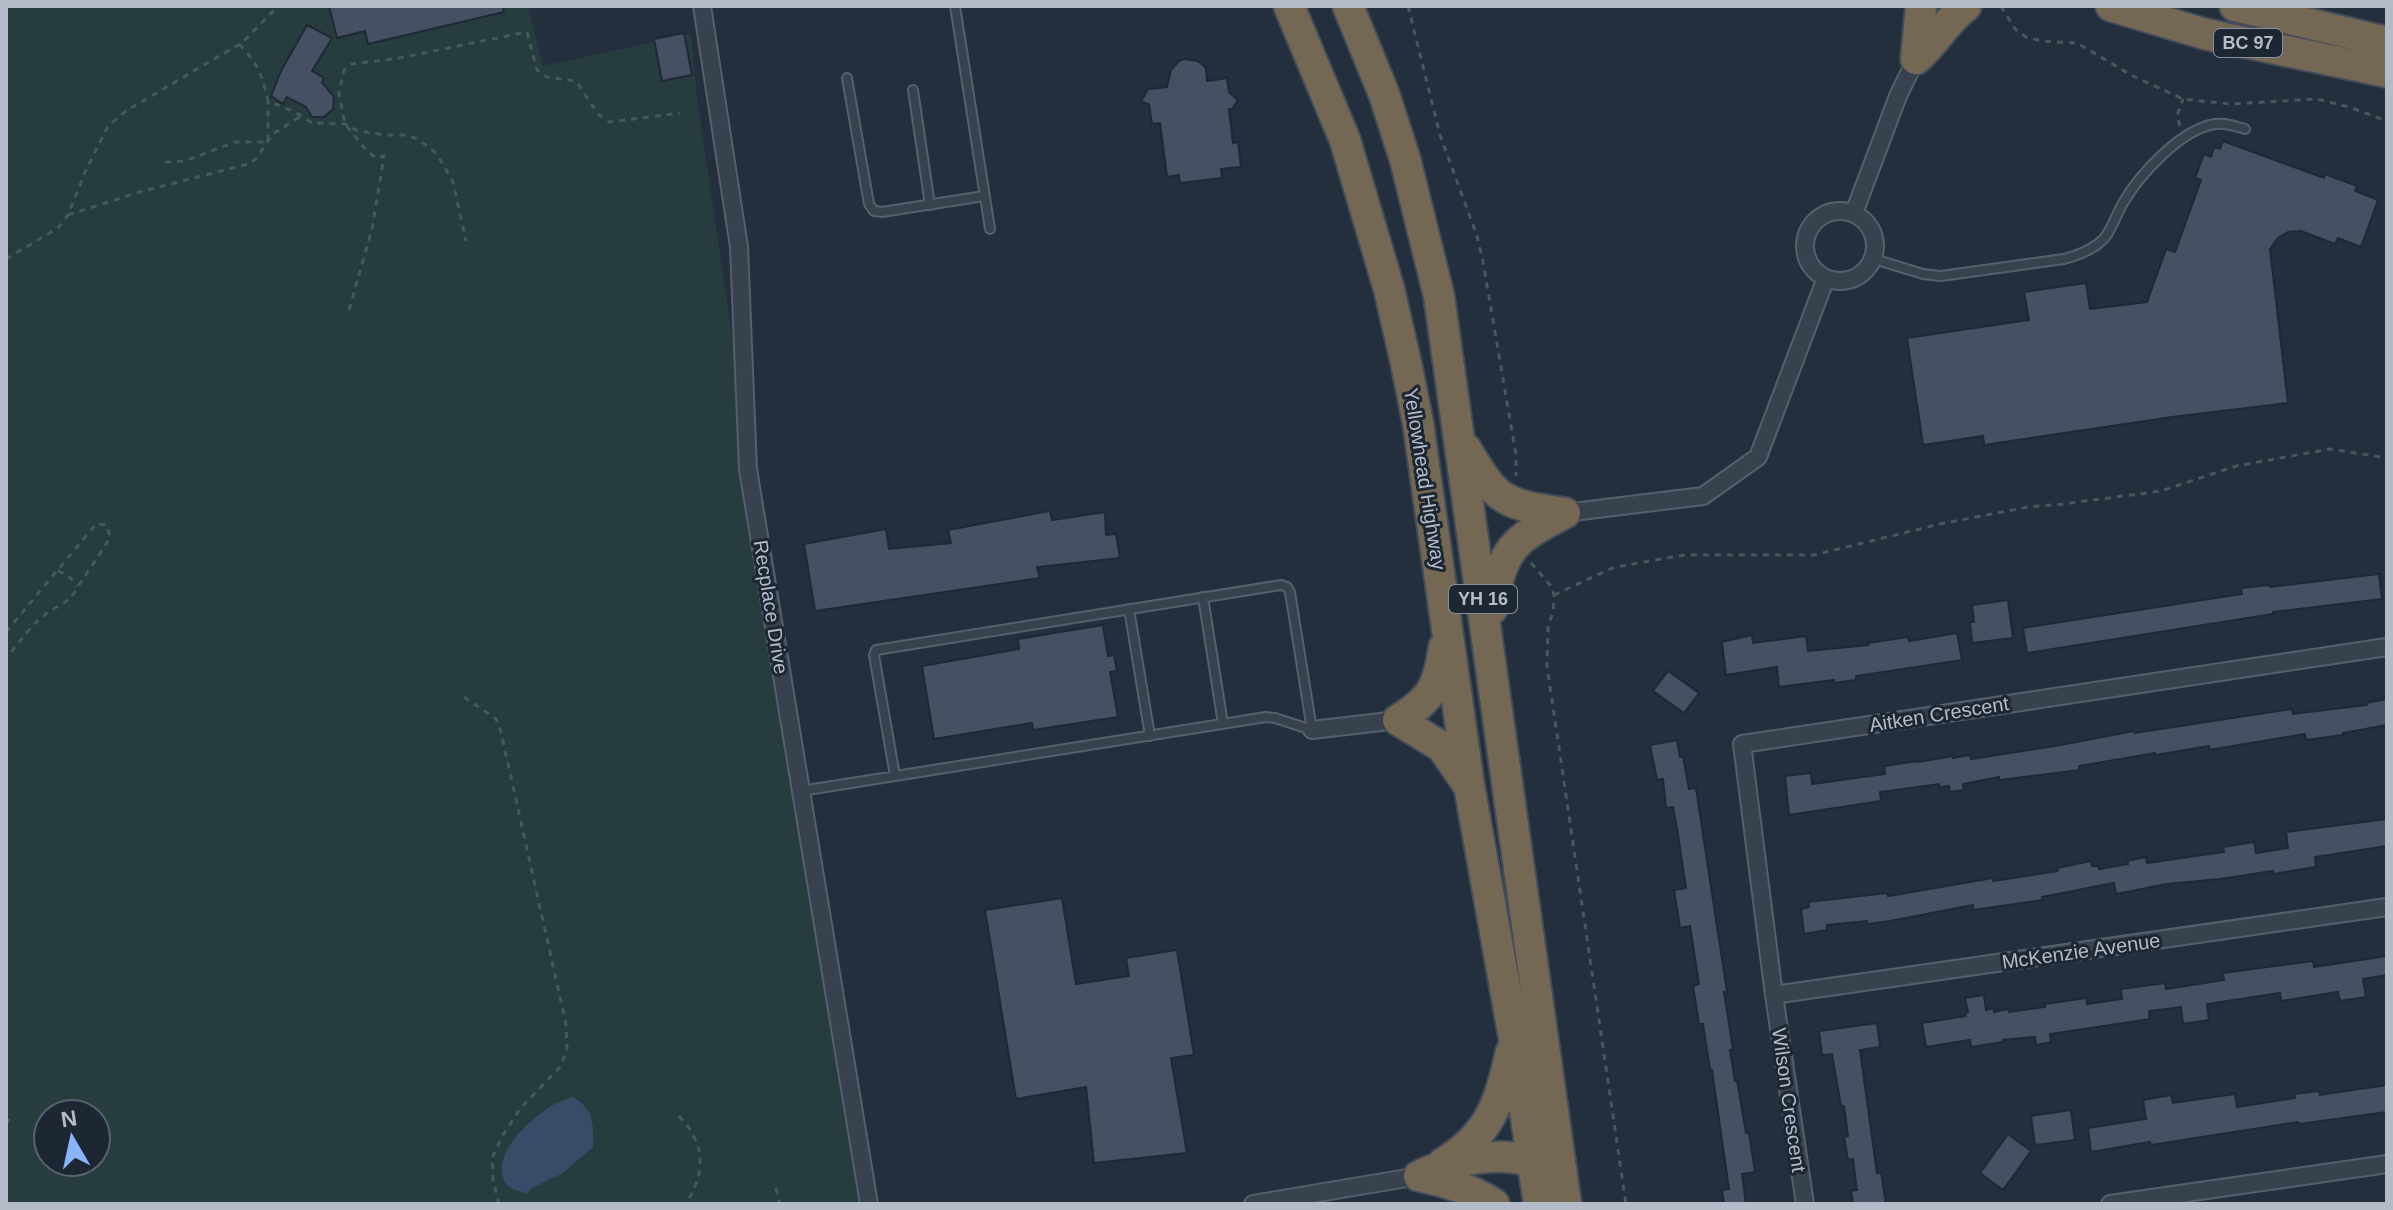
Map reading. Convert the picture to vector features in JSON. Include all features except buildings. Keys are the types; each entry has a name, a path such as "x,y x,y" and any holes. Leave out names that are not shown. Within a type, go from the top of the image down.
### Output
{"highway":[{"name":"Yellowhead Highway","path":"1289,6 1345,140 1389,289 1418,423 1469,785 1514,1038 1539,1204"},
{"name":"Yellowhead Highway","path":"1348,6 1384,94 1405,159 1439,296 1566,1204"},
{"path":"1916,59 1933,45 1943,28 1966,6"},
{"name":"BC 97","path":"2111,6 2205,34 2387,72"},
{"name":"BC 97","path":"2235,6 2387,42"},
{"path":"1916,59 1925,12"},
{"path":"1459,435 1483,477 1508,501 1565,513"},
{"path":"1487,630 1496,585 1507,553 1529,532 1565,513"},
{"path":"1447,626 1435,685 1422,705 1398,720 1442,747 1469,785"},
{"path":"1428,1171 1452,1157 1476,1136 1496,1109 1514,1038"},
{"path":"1428,1171 1495,1157 1533,1162 1548,1177 1557,1204"},
{"path":"1428,1171 1494,1204"}],"street":[{"name":"Recplace Drive","path":"702,6 739,247 748,469 869,1204"},
{"path":"1854,213 1898,96 1916,59"},
{"path":"1837,210 1854,213 1867,222 1873,232 1876,244 1874,259 1862,274 1852,279 1841,281 1826,278 1812,267 1807,257 1806,235 1811,226 1827,213 1837,210"},
{"path":"1565,513 1703,496 1758,457 1826,278"},
{"name":"Aitken Crescent","path":"1774,995 1742,744 2387,647"},
{"path":"1312,730 1398,720"},
{"name":"McKenzie Avenue","path":"1774,995 2387,907"},
{"name":"Wilson Crescent","path":"1774,995 1805,1204"},
{"path":"2110,1204 2387,1164"},
{"path":"1253,1204 1428,1171"}],"lane":[{"path":"955,6 990,229"},
{"path":"847,78 869,204 874,211 984,196"},
{"path":"913,90 930,205"},
{"path":"1874,259 1923,274 1941,276 2080,255 2106,236 2140,177 2183,139 2214,124 2245,129"},
{"path":"801,791 1223,724 1275,718 1312,730 1290,592 1281,585 876,650 874,655 895,776"},
{"path":"1203,597 1223,724"},
{"path":"1129,609 1150,736"}],"path":[{"path":"6,259 58,228 68,215 108,126 126,111 239,44 278,6"},
{"path":"1408,6 1440,135 1477,236 1483,262 1516,455 1515,483"},
{"path":"2001,6 2015,29 2026,37 2077,43 2133,76 2183,99 2231,104 2317,99 2387,121"},
{"path":"349,310 372,229 384,156 376,158 366,150 345,124 339,93 344,70 352,64 399,58 527,32 537,70 547,77 576,81 598,114 609,122 680,113"},
{"path":"239,44 262,73 268,101 268,142"},
{"path":"2181,129 2177,116 2183,99"},
{"path":"268,101 312,123 345,124 358,131 415,138 437,154 453,182 466,241"},
{"path":"68,215 143,191 248,164 256,159 273,134 301,116"},
{"path":"165,162 185,161 235,142 268,142"},
{"path":"1554,595 1615,567 1685,555 1814,555 1940,524 2028,507 2161,491 2236,466 2330,449 2387,458"},
{"path":"6,632 88,531 96,524 107,525 110,538 70,599 33,625 6,658"},
{"path":"1528,559 1544,576 1554,595 1548,626 1547,666 1626,1204"},
{"path":"58,571 68,575 77,586"},
{"path":"464,697 496,719 500,728 566,1024 567,1048 561,1066 520,1109 492,1158 493,1181 499,1204"},
{"path":"679,1116 692,1131 701,1153 697,1179 686,1204"},
{"path":"6,1124 10,1118"},
{"path":"776,1188 780,1204"}],"green space":[{"path":"6,6 528,6 543,66 691,34 697,98 860,1204 6,1204"}],"water":[{"path":"573,1097 589,1112 593,1147 563,1173 530,1189 528,1194 511,1188 502,1171 511,1144 548,1108"}]}
